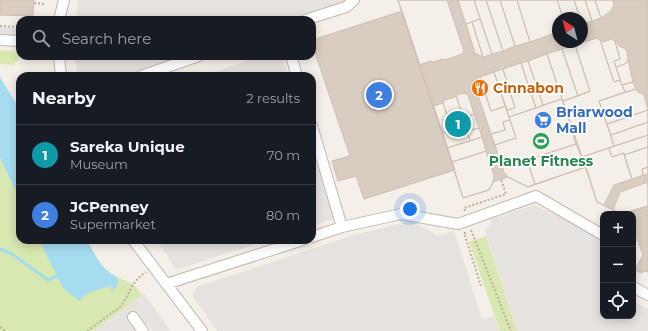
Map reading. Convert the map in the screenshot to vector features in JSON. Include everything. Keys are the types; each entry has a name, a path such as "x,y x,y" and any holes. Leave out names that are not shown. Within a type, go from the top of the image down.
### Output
{"street":[{"path":"60,16 64,0"},
{"path":"316,17 346,7 354,0"},
{"path":"0,40 16,41"},
{"path":"59,60 61,72"},
{"path":"153,72 187,60"},
{"path":"292,60 296,72"},
{"path":"316,139 342,227"},
{"path":"316,236 342,227 401,214 458,224 536,196 600,233"},
{"path":"136,244 202,331"},
{"path":"166,284 291,244"},
{"path":"636,289 648,295"},
{"path":"133,317 143,331"}],"path":[{"path":"34,3 45,4"},
{"path":"0,26 16,26"},
{"path":"465,211 464,208 506,194 501,179"},
{"path":"469,226 512,331"},
{"path":"472,231 464,233 481,286"},
{"path":"87,331 120,307 135,281 153,266"},
{"path":"0,327 6,331"}],"green space":[{"path":"0,50 13,51 16,54 16,60 18,60 13,65 0,64"},
{"path":"0,158 16,192 16,244 42,244 82,297 92,291 111,286 111,290 118,279 117,277 133,284 142,295 93,331 0,331"},
{"path":"486,236 517,331 500,331 469,242"}],"shaded area":[{"path":"79,0 345,0 342,3 303,16 76,16"},
{"path":"0,27 16,28 16,42 0,41"},
{"path":"75,60 173,60 137,72 77,72"},
{"path":"250,60 282,60 287,72 213,72"},
{"path":"316,163 334,219 316,225"},
{"path":"534,205 600,237 600,319 636,319 636,303 648,308 648,331 517,331 485,231 491,224 490,219"},
{"path":"411,221 438,236 454,231 482,319 494,316 500,331 217,331 193,297 195,290 199,286 354,235"},
{"path":"160,244 256,244 176,270"},
{"path":"144,294 171,331 152,331 147,324 136,331 93,331"}],"water":[{"path":"0,77 16,103 16,192 0,158"},
{"path":"41,244 89,244 103,266 111,274 117,277 118,282 115,288 111,290 111,286 90,292 80,301 66,291"}],"building":[{"path":"0,0 34,0 33,16 0,15"},
{"name":"Briarwood Mall","path":"398,0 648,0 648,206 631,211 615,211 597,202 586,167 528,187 508,177 493,182 489,190 463,198"},
{"path":"398,0 447,0 464,51 462,54 445,60 442,59 434,62 431,61 419,65"},
{"path":"458,0 474,0 480,19 466,24"},
{"path":"474,0 486,0 503,51 492,54"},
{"path":"486,0 500,0 515,46 503,51"},
{"path":"500,0 517,0 530,42 515,46"},
{"path":"517,0 557,0 561,12 552,12 552,34 530,42"},
{"path":"557,0 574,0 578,12 561,12"},
{"path":"574,0 585,0 592,21 588,22 588,12 578,12"},
{"path":"585,0 595,0 601,18 592,21"},
{"path":"595,0 613,0 614,4 611,11 601,18"},
{"path":"402,11 455,170 364,199 356,176 338,181 332,161 350,156 316,56 316,39"},
{"path":"480,19 492,54 483,57 472,22"},
{"path":"472,22 483,57 475,53 466,24"},
{"path":"597,38 600,40 614,82 620,80 625,92 599,101 614,146 582,157 563,101 590,91 576,48 588,48 588,41"},
{"path":"611,39 615,41 620,59 614,61 620,80 614,82 600,40 604,42"},
{"path":"615,41 619,46 626,49 628,57 625,64 616,67 614,61 620,59"},
{"path":"576,48 590,91 578,96 562,49"},
{"path":"562,49 578,96 563,101 547,54"},
{"path":"547,54 562,99 543,105 528,61"},
{"path":"628,60 633,82 622,85 616,67 625,64"},
{"path":"528,61 543,105 536,108 521,63"},
{"path":"521,63 536,108 509,117 507,110 515,108 503,69"},
{"path":"503,69 515,108 507,110 494,72"},
{"path":"494,72 505,106 491,111 480,77"},
{"name":"Cinnabon","path":"480,77 485,93 478,95 474,83 477,78"},
{"path":"633,82 636,89 625,92 622,85"},
{"path":"636,89 644,95 648,110 607,124 599,101"},
{"path":"464,93 468,95 474,114 463,118 456,95"},
{"path":"485,93 491,111 505,106 510,120 503,122 505,130 491,134 478,95"},
{"path":"456,95 470,141 447,148 442,133 452,130 443,103 445,100 455,97"},
{"name":"Planet Fitness","path":"562,99 576,144 527,160 535,184 528,187 508,177 504,172 495,145 516,138 509,117"},
{"path":"443,103 452,130 442,133 433,106"},
{"path":"648,110 648,122 611,135 607,124"},
{"path":"474,114 479,128 467,131 463,118"},
{"path":"510,120 516,138 495,145 491,134 505,130 503,122"},
{"path":"648,122 648,135 614,146 611,135"},
{"path":"479,128 482,137 470,141 467,131"},
{"path":"648,135 648,147 624,155 624,153 612,157 609,148"},
{"path":"482,137 486,151 452,162 447,148"},
{"path":"576,144 586,167 535,184 527,160"},
{"path":"648,147 648,167 642,169 643,175 632,179 624,155"},
{"path":"609,148 612,157 624,153 632,179 614,185 604,205 597,202 582,157"},
{"path":"486,151 494,175 493,182 489,190 463,198 452,162"},
{"path":"648,167 648,174 643,175 642,169"},
{"path":"648,182 648,206 632,211 613,210 620,192"},
{"path":"648,206 648,272 645,271 641,273 636,270 643,255 636,235 636,211 631,211"}],"waterway":[{"path":"0,249 12,254 48,280 60,275"}],"place":[{"name":"Cinnabon","path":"480,88"},
{"name":"JCPenney","path":"379,95"},
{"name":"Briarwood Mall","path":"543,120"},
{"name":"Sareka Unique","path":"458,124"},
{"name":"Planet Fitness","path":"541,141"}]}
